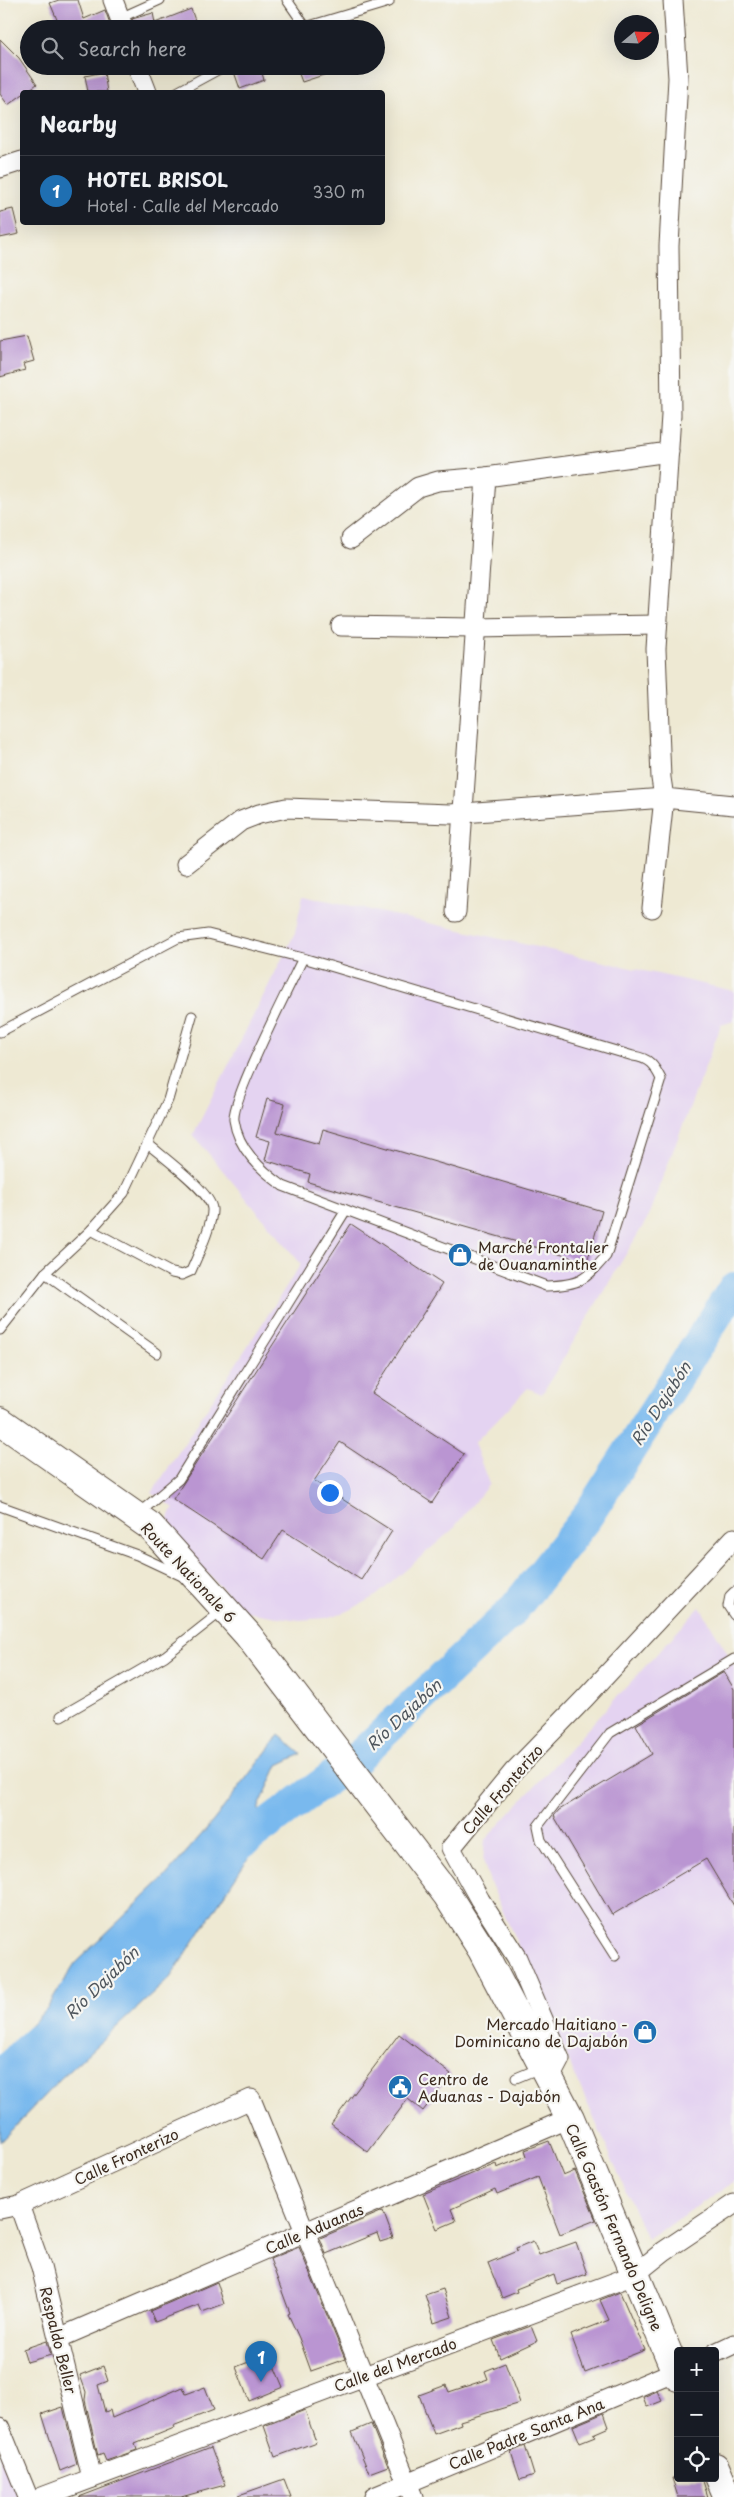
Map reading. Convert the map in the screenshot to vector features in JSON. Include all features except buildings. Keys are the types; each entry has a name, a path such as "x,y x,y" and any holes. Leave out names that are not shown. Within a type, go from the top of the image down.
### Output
{"main road":[{"name":"Route Nationale 6","path":"0,1421 150,1526 271,1664 447,1895"},
{"name":"Calle Gastón Fernando Deligne","path":"447,1895 482,1950 570,2118 634,2275 674,2366"},
{"path":"719,2476 728,2497"}],"street":[{"path":"113,0 121,20"},
{"path":"652,908 664,798 656,649 671,415 669,246 678,78 674,0"},
{"path":"140,75 146,90"},
{"path":"0,168 20,161"},
{"path":"350,539 418,487 438,481 486,477 669,452"},
{"path":"456,912 486,477"},
{"path":"341,626 476,628 657,625"},
{"path":"186,864 241,822 259,814 286,808 464,813 664,798 734,805"},
{"name":"Calle Fronterizo","path":"546,2074 560,2059 517,1958 450,1848 514,1771 585,1698 734,1538"},
{"name":"Calle Fronterizo","path":"0,2209 19,2205 252,2099 306,2231"},
{"name":"Calle Aduanas","path":"59,2338 570,2118"},
{"name":"Calle del Mercado","path":"42,2497 634,2275 664,2251 734,2204"},
{"name":"Respaldo Beller","path":"19,2205 41,2267 92,2478"},
{"path":"306,2231 410,2490"},
{"path":"719,2351 734,2344"},
{"name":"Calle Padre Santa Ana","path":"374,2497 410,2490 674,2374"},
{"path":"0,2428 28,2497"}],"lane":[{"path":"127,20 160,0"},
{"path":"287,0 298,20"},
{"path":"326,20 389,2 389,0"},
{"path":"181,90 208,75"},
{"path":"0,1032 178,938 208,934 303,958 644,1057 653,1064 661,1079 606,1256 594,1270 573,1285 546,1286 283,1186 260,1170 242,1143 233,1118 245,1080 303,958"},
{"path":"0,1330 45,1272 91,1230 124,1194 168,1100 192,1016"},
{"path":"91,1230 172,1273 182,1275 191,1271 206,1235 212,1210 207,1196 148,1144"},
{"path":"136,1516 179,1479 346,1210"},
{"path":"45,1272 157,1353"},
{"path":"0,1506 137,1556 202,1586"},
{"path":"734,1592 730,1596 728,1606 734,1616"},
{"path":"61,1716 165,1656 224,1609"},
{"path":"615,1956 541,1840 538,1826 610,1733 734,1658"},
{"path":"516,2078 546,2074"}],"shaded area":[{"name":"Marché Frontalier de Ouanaminthe","path":"303,895 734,991 734,1021 721,1025 647,1219 542,1394 528,1388 474,1443 489,1484 452,1530 377,1595 350,1610 327,1618 299,1620 245,1612 163,1528 174,1508 152,1493 301,1264 193,1135 295,933"},
{"name":"Mercado Haitiano - Dominicano de Dajabón","path":"700,1607 734,1664 734,2182 647,2239 490,1882 483,1861 485,1840"},
{"path":"0,2449 19,2497 0,2497"}],"water":[{"path":"279,1735 301,1754 278,1765 259,1807 256,1846 170,1978 60,2079 0,2142 0,2079 3,2075 7,2051 48,2007 75,1963 164,1878 214,1820"}],"waterway":[{"name":"Río Dajabón","path":"222,1858 356,1759 513,1610 586,1518 734,1288"},
{"name":"Río Dajabón","path":"0,2074 38,2040"}],"place":[{"name":"Marché Frontalier de Ouanaminthe","path":"460,1255"},
{"name":"Mercado Haitiano - Dominicano de Dajabón","path":"645,2032"},
{"name":"Centro de Aduanas - Dajabón","path":"400,2087"},
{"name":"HOTEL BRISOL","path":"261,2382"}]}
